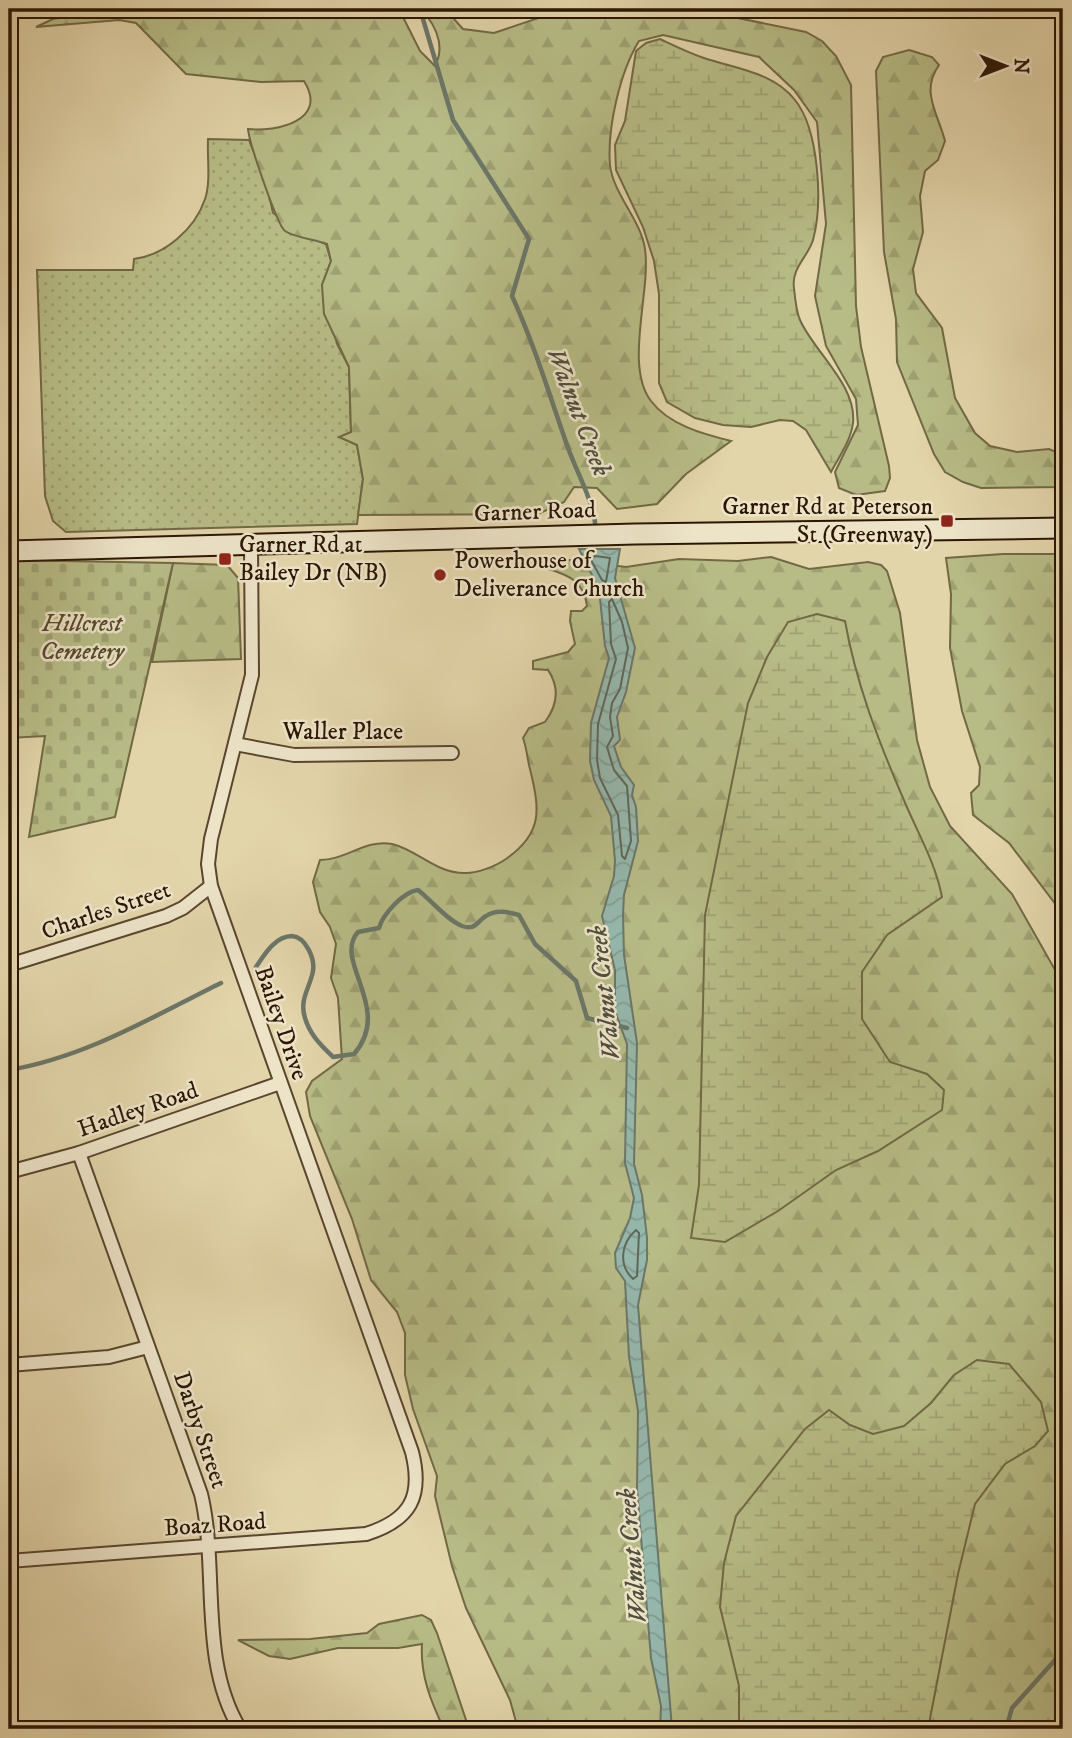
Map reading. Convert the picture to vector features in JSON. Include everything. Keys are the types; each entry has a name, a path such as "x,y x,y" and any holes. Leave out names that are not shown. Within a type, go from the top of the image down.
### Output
{"main road":[{"name":"Garner Road","path":"9,551 566,535 1063,528"}],"street":[{"name":"Bailey Drive","path":"251,546 254,653 252,675 211,839 208,864 211,886 412,1452 417,1487 412,1501"},
{"name":"Waller Place","path":"235,744 295,755 452,753"},
{"name":"Charles Street","path":"9,965 166,916 183,908 211,886"},
{"name":"Hadley Road","path":"9,1172 79,1153 280,1083"},
{"name":"Darby Street","path":"79,1153 201,1493 209,1546 216,1653 225,1692 240,1729"},
{"path":"9,1365 109,1357 148,1347"},
{"name":"Boaz Road","path":"9,1561 366,1534 391,1524 404,1514 412,1501"}],"green space":[{"path":"106,9 399,9 420,51 435,66 439,47 437,34 427,16 431,9 445,9 463,29 494,33 565,9 694,9 806,32 822,41 836,56 851,85 856,306 861,347 889,466 890,478 885,491 856,495 839,488 835,472 858,425 856,399 826,346 815,296 826,224 817,122 794,90 759,57 663,35 639,41 621,84 611,134 612,176 638,228 645,249 645,286 639,349 643,386 651,401 667,416 698,432 731,441 686,474 657,504 617,509 597,488 574,487 564,502 538,514 358,515 363,479 357,445 339,437 351,432 349,367 324,314 322,285 331,261 327,244 285,231 264,183 248,129 285,126 305,115 310,106 310,95 304,81 261,82 186,74 136,23 119,20 36,27 53,19"},
{"path":"660,39 698,56 765,77 786,91 803,113 814,148 818,207 811,246 795,274 796,304 806,332 842,382 852,409 850,436 831,472 806,430 793,421 780,420 751,427 723,425 695,418 667,402 659,383 659,294 654,261 643,227 616,170 615,145 625,121 636,51 646,43"},
{"path":"909,50 932,57 939,65 931,84 931,94 945,141 938,160 925,171 920,196 923,232 913,269 916,293 942,328 955,398 975,433 990,446 1017,452 1049,449 1063,455 1063,487 981,488 945,472 934,454 897,362 896,319 884,252 876,71 883,57"},
{"path":"208,139 249,140 266,182 273,213 308,237 326,244 331,261 322,285 337,344 349,367 351,432 340,437 357,445 363,479 357,524 66,532 53,521 45,496 37,270 133,270 134,259 157,252 177,239 194,220 205,199"},
{"path":"1063,554 1063,914 1009,843 973,815 971,793 979,785 980,767 962,711 950,648 951,594 946,558"},
{"path":"771,557 809,569 868,562 881,565 887,571 900,613 917,740 930,787 950,826 1012,894 1063,984 1063,1729 518,1729 510,1700 466,1608 452,1566 435,1496 437,1476 413,1409 405,1375 405,1333 397,1312 371,1280 352,1219 310,1116 306,1092 312,1081 342,1059 338,998 331,978 336,944 330,927 320,912 313,882 320,860 382,843 401,847 445,870 471,873 487,869 506,859 527,840 536,820 536,797 523,738 529,728 545,722 556,697 548,670 533,669 533,661 568,652 575,644 570,621 571,611 582,611 587,606 580,586 573,580 529,561 572,560 626,567 679,559 738,561"},
{"name":"Hillcrest Cemetery","path":"9,560 173,563 115,817 29,837 45,736 9,738"},
{"path":"173,563 227,565 238,578 241,659 152,662"},
{"path":"817,614 845,621 855,667 869,711 930,859 942,897 887,935 862,972 862,1019 890,1062 927,1074 944,1090 942,1110 878,1151 836,1170 778,1211 725,1242 691,1238 699,1185 705,915 748,703 767,657 788,622"},
{"path":"977,1360 1009,1364 1041,1402 1048,1431 1035,1446 1005,1464 975,1504 958,1574 928,1729 739,1729 739,1686 720,1607 724,1563 736,1516 805,1429 829,1410 850,1425 873,1434 904,1426 931,1403 954,1375"},
{"path":"422,1615 431,1620 437,1633 469,1729 444,1729 427,1688 422,1644 398,1648 338,1648 290,1659 269,1656 238,1640 310,1639 367,1633 379,1624"}],"water":[{"path":"579,549 620,549 615,578 635,648 626,692 617,717 620,740 614,746 621,767 634,785 632,795 636,807 638,841 624,895 624,955 637,1043 634,1164 642,1195 647,1238 647,1260 638,1305 672,1729 660,1729 661,1706 651,1658 637,1489 638,1411 629,1357 625,1281 616,1268 615,1253 630,1218 634,1198 625,1163 627,1044 615,1011 615,970 602,916 614,876 611,816 594,780 590,761 591,723 609,658 605,646 599,589"}],"waterway":[{"name":"Walnut Creek","path":"420,9 453,120 529,239 512,296 588,498 596,529"},
{"path":"256,967 280,939 292,936 301,940 309,949 313,966 303,1005 307,1024 316,1039 333,1057 354,1054 365,1037 368,1020 366,1003 352,957 352,944 358,932 379,928 394,904 418,890 462,926 473,926 494,912 519,915 535,944 576,981 587,1018 627,1028"},
{"path":"9,1070 65,1056 92,1046 221,983"},
{"path":"1006,1729 1012,1708 1063,1651"}],"place":[{"name":"Garner Rd at Peterson St (Greenway)","path":"947,521"},
{"name":"Garner Rd at Bailey Dr (NB)","path":"225,559"},
{"name":"Powerhouse of Deliverance Church","path":"440,575"}]}
